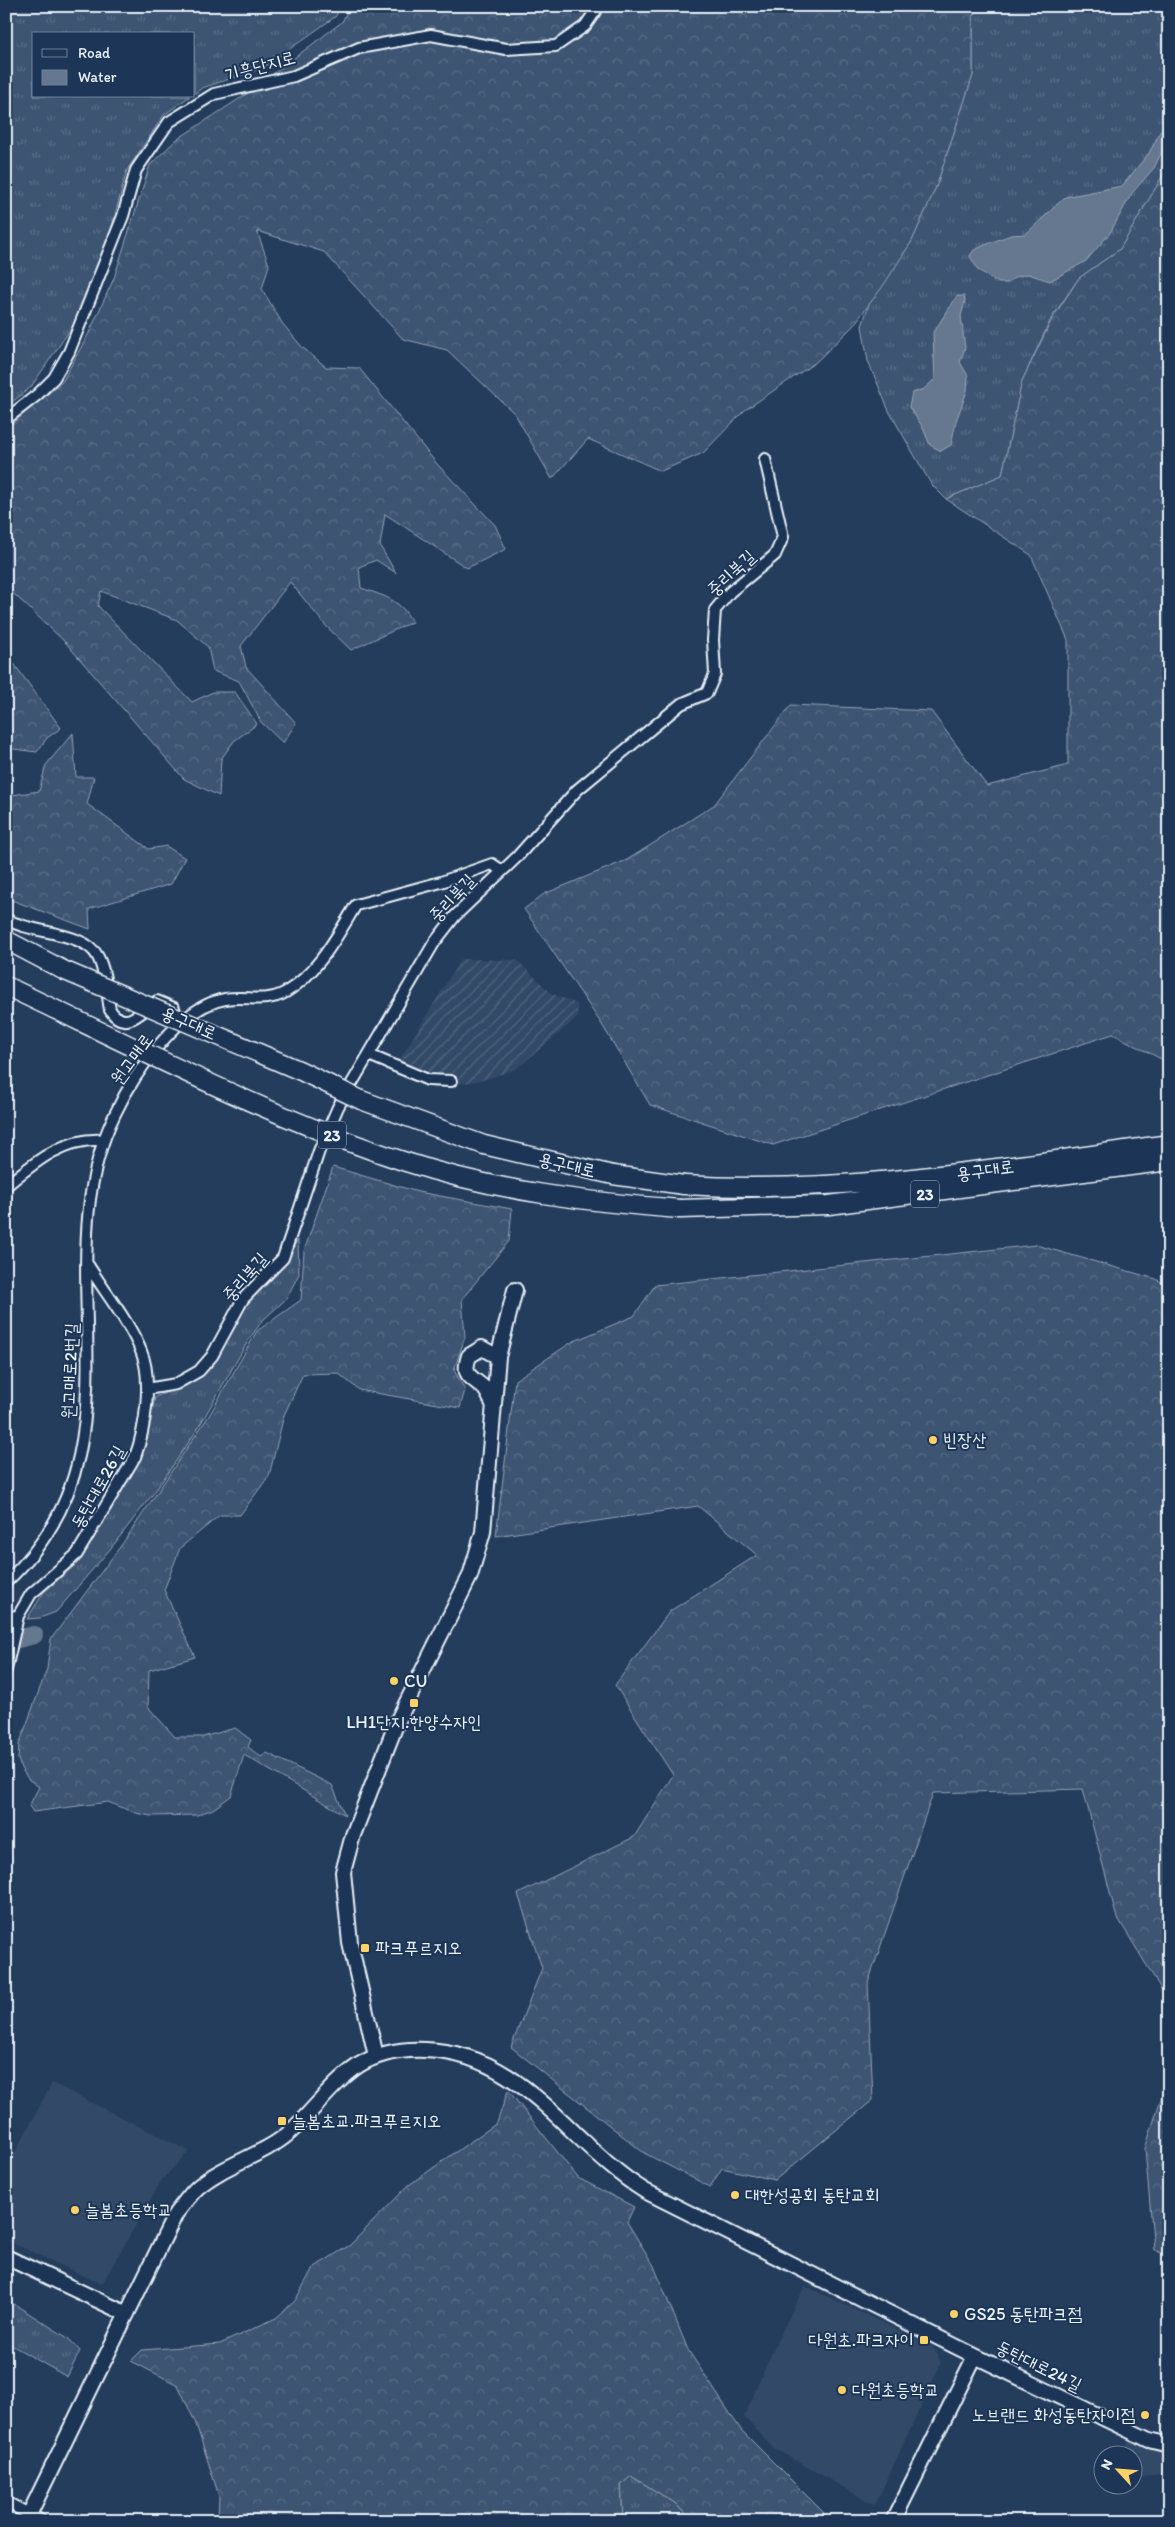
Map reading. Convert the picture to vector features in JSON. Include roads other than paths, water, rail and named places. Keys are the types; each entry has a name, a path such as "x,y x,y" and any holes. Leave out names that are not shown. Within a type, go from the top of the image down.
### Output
{"highway":[{"name":"용구대로","path":"6,940 63,970 300,1071 361,1100 476,1142 613,1175 684,1185 731,1188 789,1188 892,1181 1169,1144"},
{"name":"용구대로","path":"6,986 309,1126 408,1162 478,1181 598,1203 680,1209 829,1205 1169,1161"}],"street":[{"name":"기흥단지로","path":"6,419 37,395 54,378 69,352 124,216 136,170 169,122 214,94 294,76 358,48 431,35 506,50 556,46 585,26 599,6"},
{"name":"중리북길","path":"147,1389 176,1384 199,1371 212,1356 243,1299 283,1258 319,1150 338,1107 434,943 478,892 502,871 577,790 681,704 708,693 715,674 712,640 715,610 730,592 775,555 783,537 765,459"},
{"name":"원고매로","path":"104,1140 128,1090 143,1067 179,1024 206,1005 225,999 268,1000 288,990 320,962 356,905 442,882 492,864 502,871"},
{"path":"6,919 33,930 72,938 91,948 100,963 113,1016 120,1019 137,1017 157,1001 174,1008 179,1024"},
{"path":"369,1055 428,1080 451,1081"},
{"path":"6,1186 51,1151 81,1140 104,1140"},
{"name":"원고매로2번길","path":"6,1582 38,1546 54,1520 69,1492 81,1449 89,1390 89,1204 95,1168 104,1140"},
{"name":"동탄대로26길","path":"7,1666 16,1621 31,1594 77,1554 135,1457 140,1443 147,1389 142,1351 88,1265"},
{"path":"28,2518 176,2213 197,2188 219,2172 278,2142 338,2082 376,2056 350,1943 342,1872 353,1835 397,1722 470,1576 483,1532 498,1357 515,1290"},
{"path":"494,1406 484,1389 470,1380 466,1367 469,1356 482,1348 498,1357"},
{"path":"6,1614 16,1621"},
{"name":"동탄대로24길","path":"376,2056 416,2050 439,2050 464,2055 494,2067 519,2082 605,2163 645,2191 975,2356 1149,2440 1169,2445"},
{"path":"6,2257 127,2314"},
{"path":"893,2521 975,2356"},
{"path":"6,2502 28,2518 42,2521"}],"water":[{"path":"1169,115 1169,137 1154,168 1132,193 1110,233 1086,261 1050,281 1028,274 1015,277 1008,283 999,283 978,270 970,256 974,250 1011,235 1026,234 1065,197 1122,186 1149,153"},
{"path":"957,296 964,296 965,301 961,316 965,348 960,362 968,376 967,391 956,421 951,445 941,451 930,445 922,426 909,407 912,393 924,389 935,379 933,333"}],"waterway":[{"path":"6,1642 34,1635"}],"place":[{"name":"빈장산","path":"933,1440"},
{"name":"CU","path":"394,1681"},
{"name":"LH1단지.한양수자인","path":"414,1703"},
{"name":"파크푸르지오","path":"365,1948"},
{"name":"늘봄초교.파크푸르지오","path":"282,2121"},
{"name":"대한성공회 동탄교회","path":"735,2195"},
{"name":"늘봄초등학교","path":"75,2210"},
{"name":"GS25 동탄파크점","path":"954,2314"},
{"name":"다원초.파크자이","path":"924,2340"},
{"name":"다원초등학교","path":"842,2390"},
{"name":"노브랜드 화성동탄자이점","path":"1145,2415"}]}
